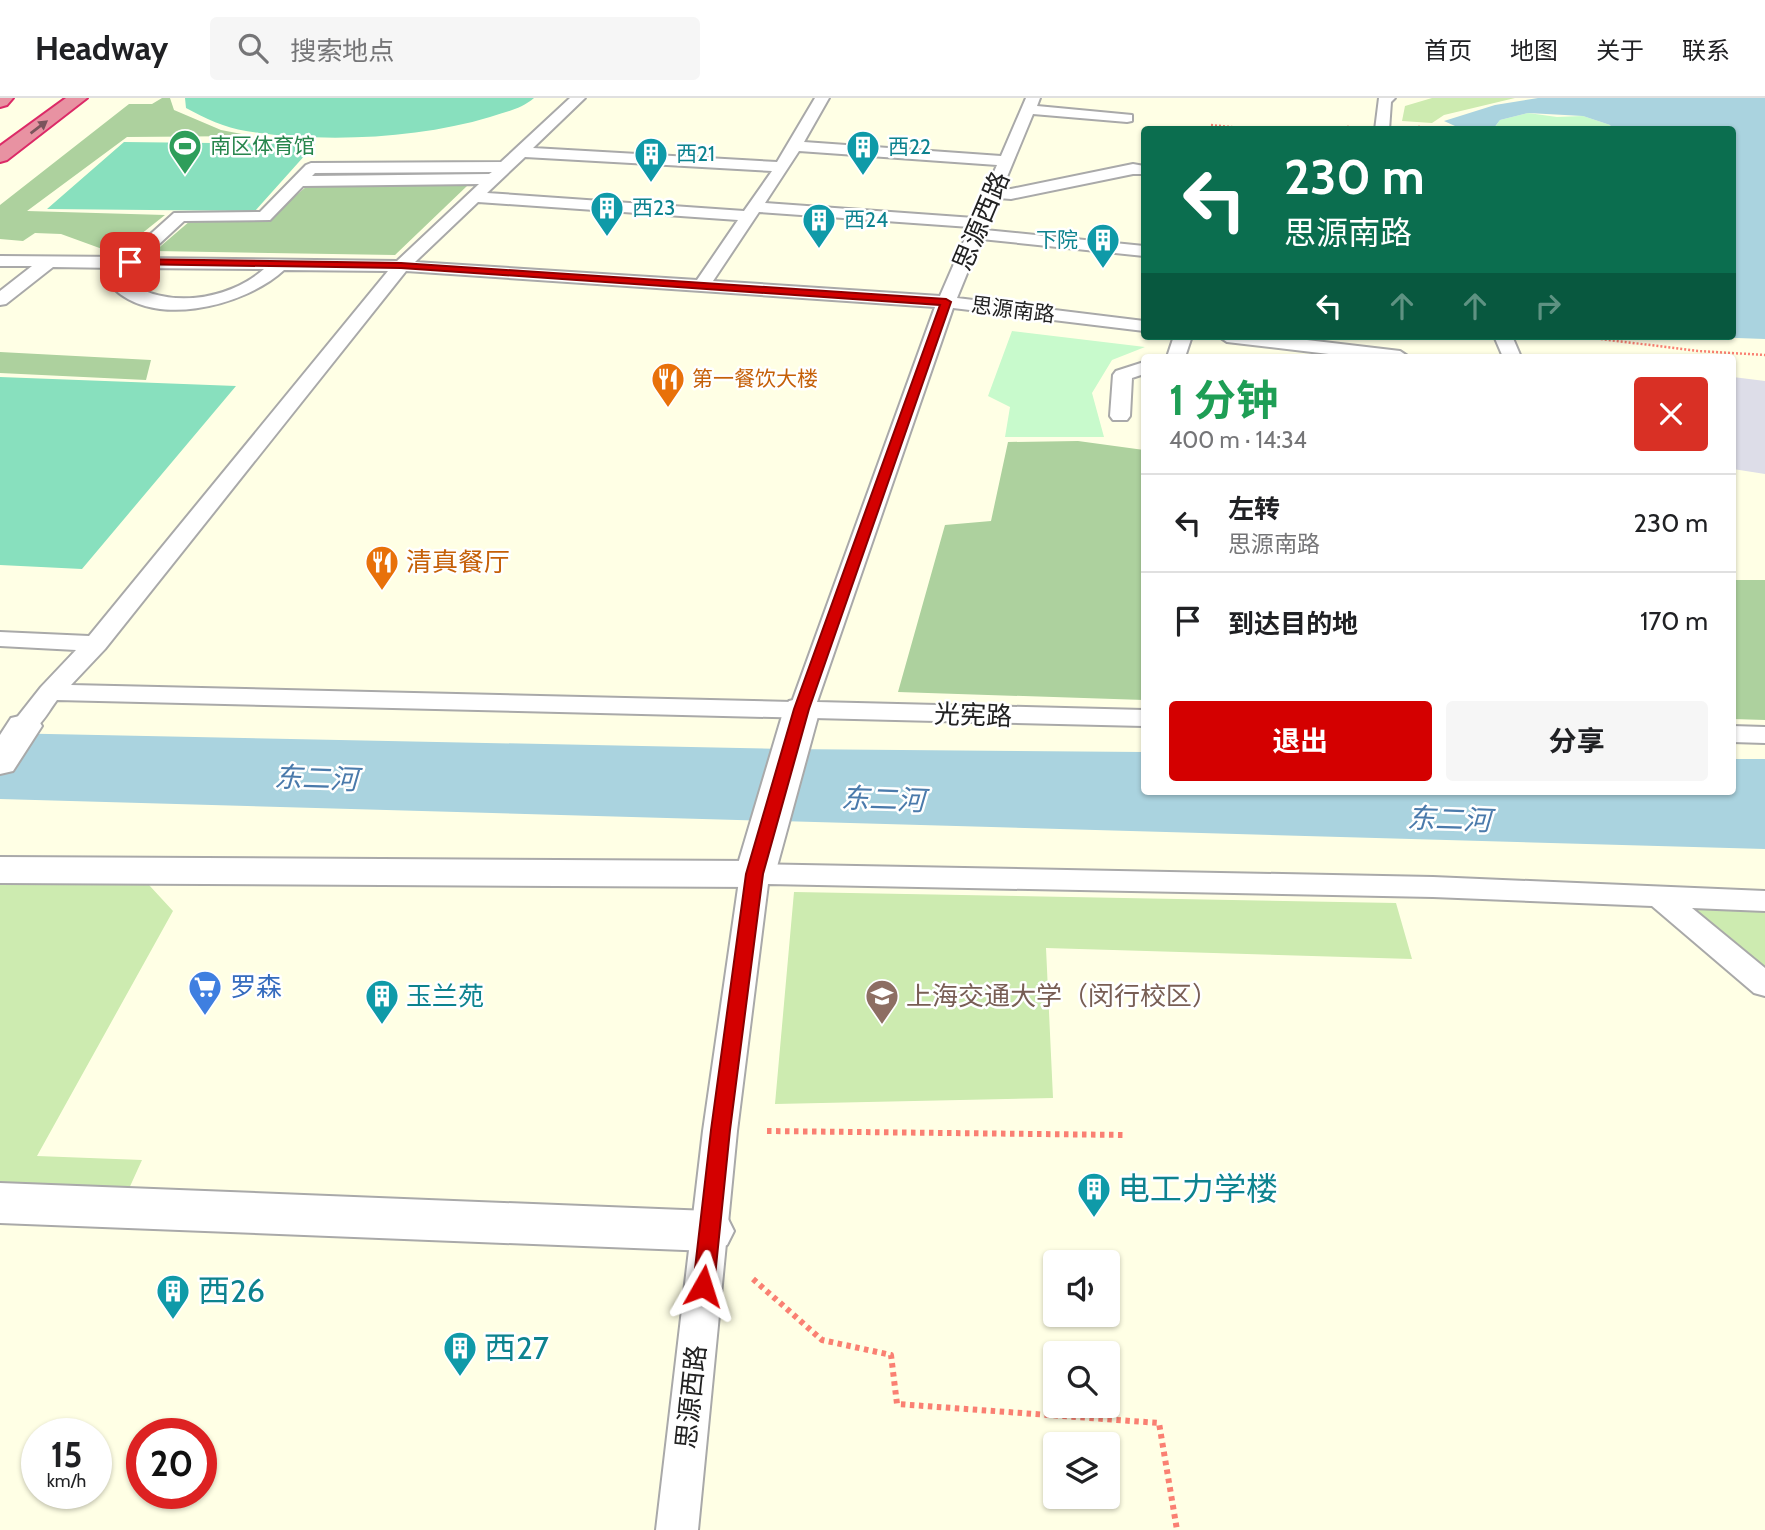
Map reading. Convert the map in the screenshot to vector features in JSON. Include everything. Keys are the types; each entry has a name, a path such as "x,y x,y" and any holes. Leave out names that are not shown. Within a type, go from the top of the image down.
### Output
{"highway":[{"path":"0,156 78,98"}],"street":[{"name":"思源西路","path":"755,874 800,718"},
{"path":"0,763 24,726"},
{"path":"0,870 755,874"},
{"path":"0,1203 709,1231"}],"lane":[{"path":"24,726 50,692 96,644 401,265 578,98"},
{"path":"702,285 782,167 822,98"},
{"path":"1382,126 1384,100 1388,98"},
{"path":"1031,103 1127,118"},
{"name":"思源西路","path":"800,718 946,302 1031,103"},
{"path":"794,146 1007,161"},
{"path":"521,152 782,167"},
{"path":"281,263 257,283 220,298 188,303 150,302 126,292 116,281 130,262 180,216 264,217 311,168 499,173"},
{"path":"994,193 1011,194 1133,169 1141,170"},
{"path":"476,197 751,212 979,229 1141,251"},
{"name":"思源南路","path":"0,261 401,265 946,302 1141,326"},
{"path":"0,300 48,262"},
{"path":"1260,340 1375,354"},
{"path":"1121,416 1123,375 1141,369"},
{"path":"0,639 96,644"},
{"name":"光宪路","path":"50,692 800,718 1141,718"},
{"path":"1736,734 1765,734"},
{"path":"755,874 1433,887 1765,901"},
{"name":"思源西路","path":"677,1530 720,1130 755,874"},
{"path":"1660,897 1765,985"}],"path":[{"path":"1211,125 1221,126"},
{"path":"1609,340 1698,351 1765,355"},
{"path":"720,1130 1126,1135"},
{"path":"709,1231 766,1293 822,1340 891,1355 897,1404 1159,1423 1177,1530"}],"shaded area":[{"name":"上海交通大学（闵行校区）","path":"0,98 1765,98 1765,1530 0,1530"},
{"path":"1736,377 1765,381 1765,474 1736,469"}],"green space":[{"path":"162,98 170,98 174,110 221,130 252,136 127,137 27,211 165,215 116,254 61,234 35,233 23,241 0,239 0,205 129,104 152,104"},
{"path":"185,98 534,98 513,110 462,124 401,134 337,138 238,130 186,108"},
{"path":"1432,98 1515,98 1444,115 1432,123 1402,121 1405,106"},
{"path":"1528,113 1557,117 1583,116 1610,126 1496,126 1500,120"},
{"name":"南区体育馆","path":"124,142 315,144 255,211 47,209"},
{"path":"307,186 467,186 395,255 155,251 190,221 265,222"},
{"path":"1012,331 1145,347 1112,360 1092,393 1104,437 1005,437 1010,407 988,396"},
{"path":"0,352 151,360 146,380 0,373"},
{"path":"0,377 236,386 82,569 0,565"},
{"path":"1078,441 1141,450 1141,700 898,692 945,525 991,521 1008,442"},
{"path":"1736,580 1765,580 1765,720 1736,719"},
{"path":"0,882 149,885 173,911 37,1156 142,1160 127,1193 0,1188"},
{"path":"794,892 1396,903 1412,959 1046,948 1053,1098 775,1104"},
{"path":"1660,897 1765,901 1765,982"}],"water":[{"path":"1538,98 1765,98 1765,339 1736,338 1736,126 1610,126 1583,116 1528,113 1500,120 1496,126 1455,126 1444,121 1495,105"},
{"name":"东二河","path":"0,733 784,749 1141,752 1141,795 1736,795 1736,759 1765,759 1765,849 0,799"}],"place":[{"name":"南区体育馆","path":"185,176"},
{"name":"西22","path":"863,177"},
{"name":"西21","path":"651,184"},
{"name":"西23","path":"607,238"},
{"name":"西24","path":"819,250"},
{"name":"下院","path":"1103,270"},
{"name":"第一餐饮大楼","path":"668,409"},
{"name":"清真餐厅","path":"382,592"},
{"name":"罗森","path":"205,1017"},
{"name":"玉兰苑","path":"382,1026"},
{"name":"上海交通大学（闵行校区）","path":"882,1026"},
{"name":"电工力学楼","path":"1094,1219"},
{"name":"西26","path":"173,1321"},
{"name":"西27","path":"460,1378"}],"route":[{"path":"130,262 401,265 946,302 802,709 755,874 720,1130 703,1286"}]}
